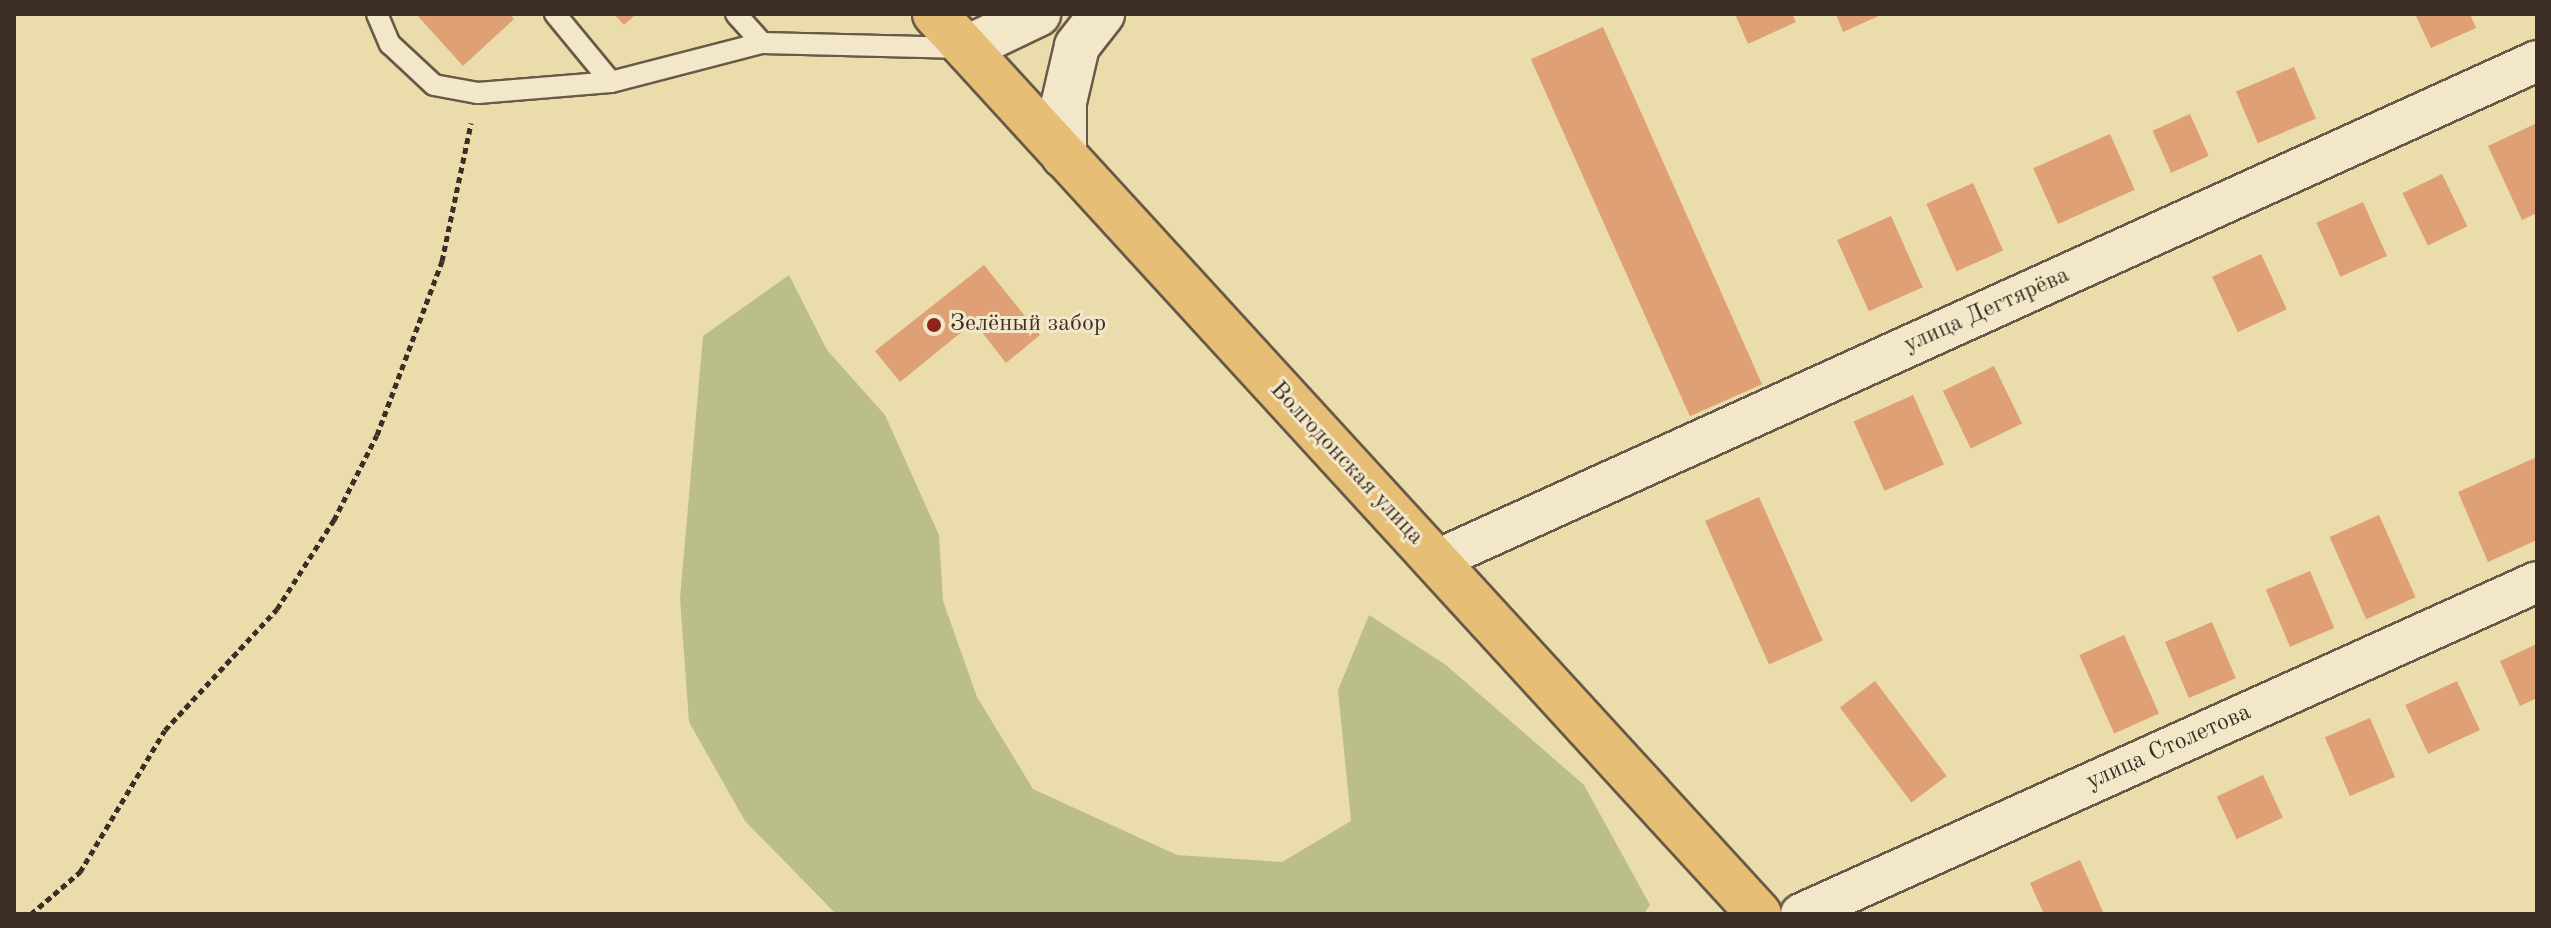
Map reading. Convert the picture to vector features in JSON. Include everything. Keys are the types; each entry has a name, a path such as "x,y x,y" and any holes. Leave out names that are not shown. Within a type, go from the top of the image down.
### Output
{"main road":[{"name":"Волгодонская улица","path":"935,14 1437,560 1751,911"},
{"path":"967,48 1038,14"},
{"path":"1064,156 1064,102 1077,46 1102,14"}],"street":[{"name":"улица Дегтярёва","path":"1437,560 2537,61"},
{"name":"улица Столетова","path":"1801,914 2537,582"}],"lane":[{"path":"377,14 390,44 434,85 478,93 611,82 762,43 967,48"},
{"path":"555,14 611,82"},
{"path":"736,14 762,43"}],"path":[{"path":"31,914 80,872 165,730 277,609 334,520 377,435 442,261 478,93"}],"green space":[{"path":"789,275 827,350 885,415 939,535 943,601 977,697 1033,789 1177,855 1282,862 1351,821 1338,690 1369,615 1446,665 1584,785 1650,905 1644,914 836,914 745,821 689,722 680,598 703,336"}],"building":[{"path":"416,14 510,14 514,19 463,66"},
{"path":"614,14 636,14 624,25"},
{"path":"1735,14 1792,14 1796,22 1748,44"},
{"path":"1836,14 1883,14 1843,32"},
{"path":"2415,14 2470,14 2476,28 2431,48"},
{"path":"1603,27 1762,384 1690,416 1531,59"},
{"path":"2294,67 2316,119 2258,143 2236,92"},
{"path":"2190,114 2209,156 2171,173 2153,131"},
{"path":"2537,123 2537,213 2522,220 2488,146"},
{"path":"2110,134 2135,190 2058,224 2033,168"},
{"path":"2442,174 2467,226 2428,245 2402,193"},
{"path":"1973,183 2003,251 1957,271 1926,204"},
{"path":"2363,202 2387,256 2340,277 2316,223"},
{"path":"1891,216 1923,287 1869,311 1837,240"},
{"path":"2261,254 2287,309 2238,332 2212,277"},
{"path":"984,265 1040,335 1006,363 974,322 900,382 875,351"},
{"path":"1994,366 2022,424 1971,449 1943,391"},
{"path":"1913,395 1944,464 1885,491 1854,421"},
{"path":"2537,457 2537,540 2488,562 2458,492"},
{"path":"1759,497 1823,640 1769,664 1705,521"},
{"path":"2379,515 2416,597 2366,619 2330,537"},
{"path":"2310,571 2334,628 2290,647 2266,590"},
{"path":"2212,622 2236,678 2189,698 2165,642"},
{"path":"2124,635 2159,714 2114,733 2079,655"},
{"path":"2537,644 2537,698 2520,706 2500,661"},
{"path":"1875,681 1947,776 1911,803 1840,707"},
{"path":"2457,681 2480,730 2428,754 2405,705"},
{"path":"2370,718 2395,777 2350,796 2325,737"},
{"path":"2263,775 2283,818 2237,839 2217,797"},
{"path":"2080,860 2104,914 2044,914 2030,883"}],"place":[{"name":"Зелёный забор","path":"934,325"}]}
